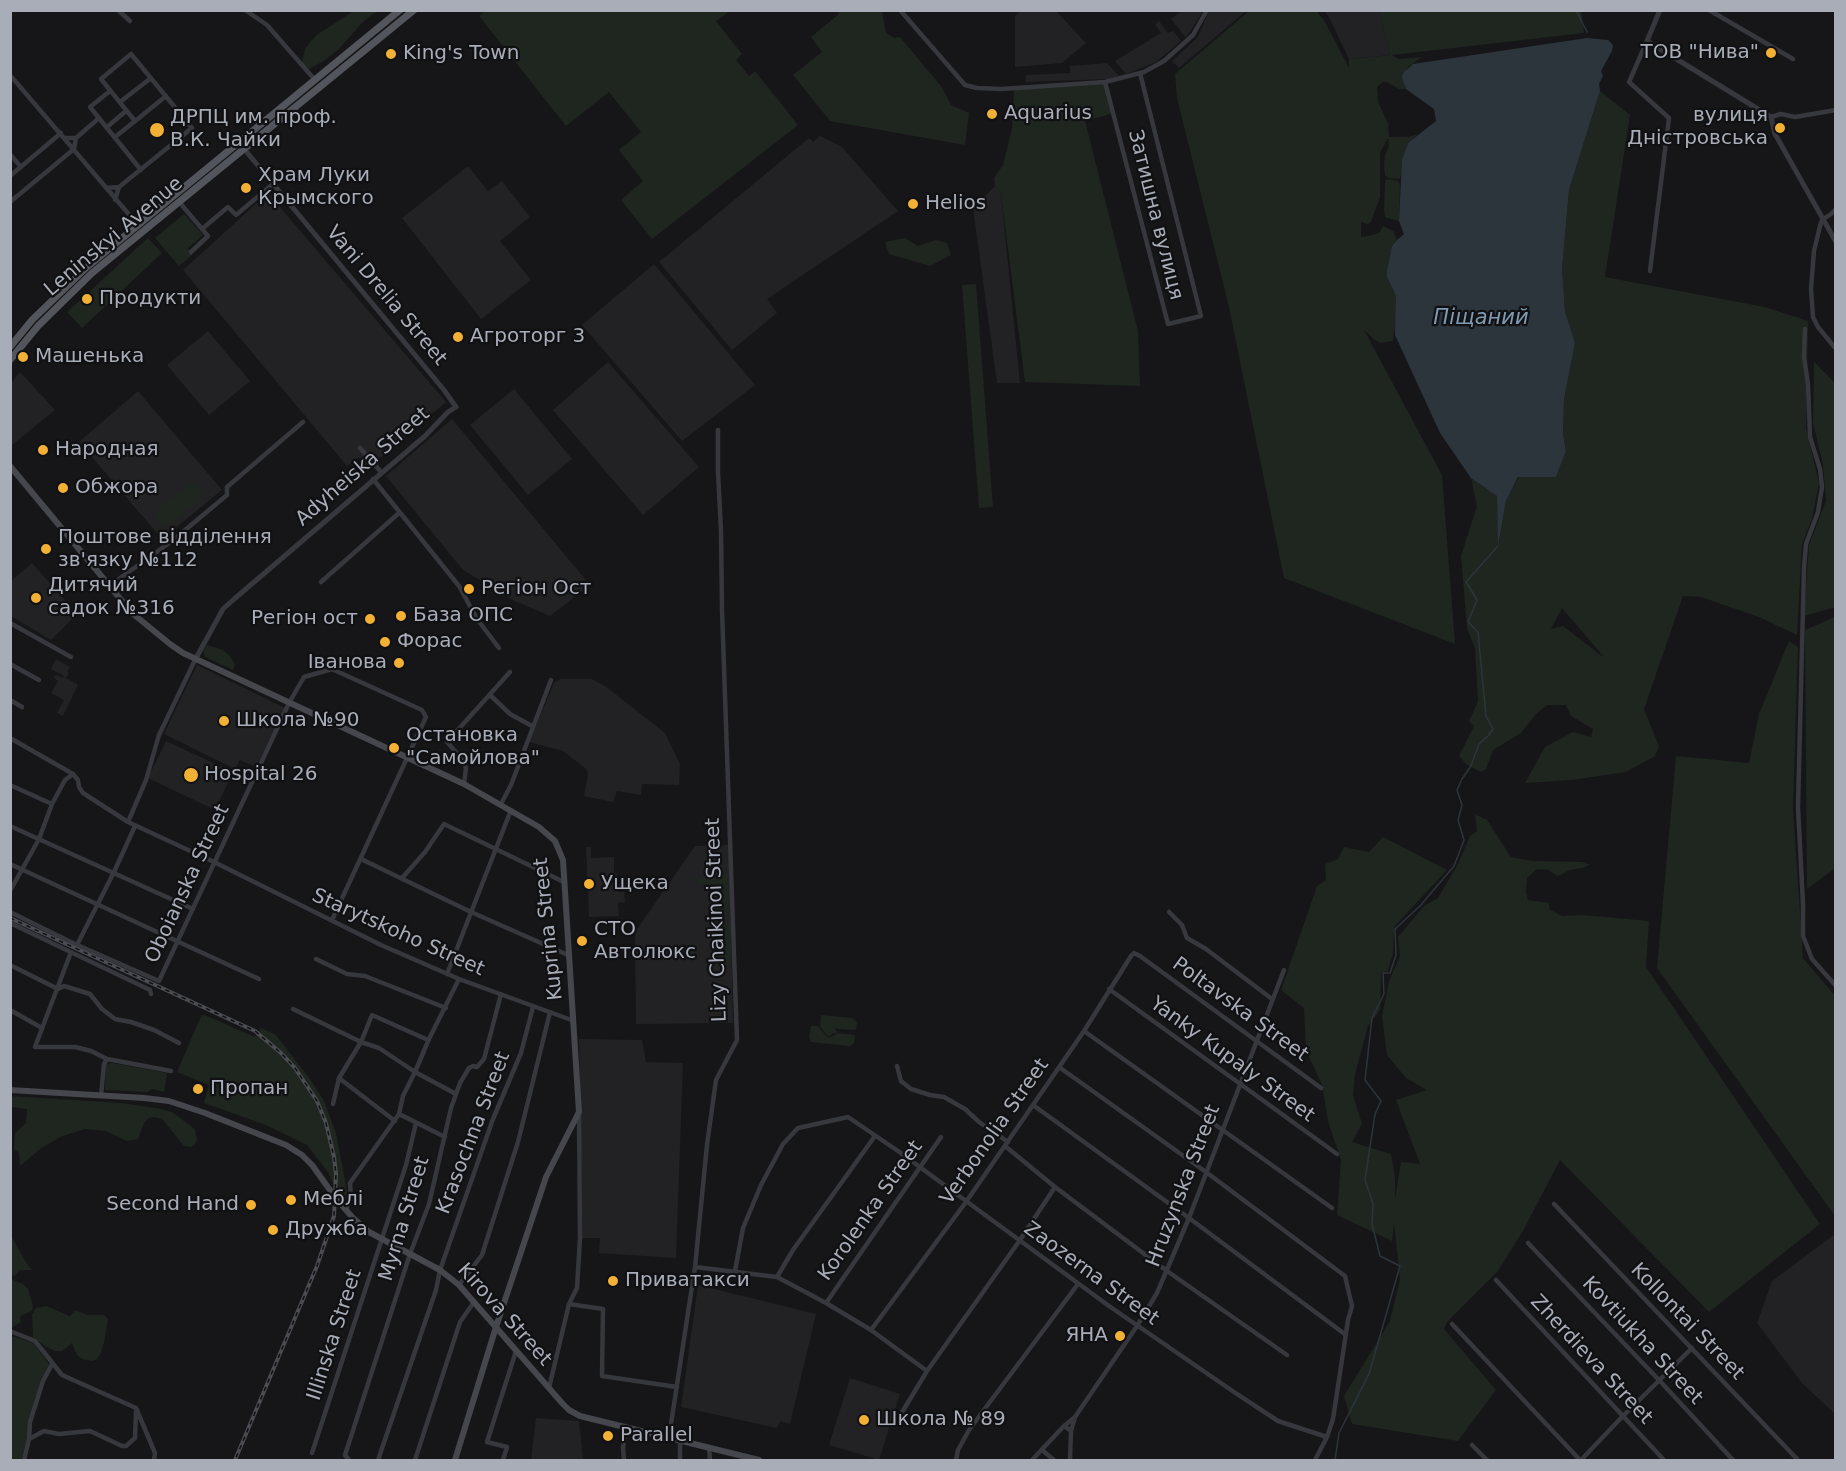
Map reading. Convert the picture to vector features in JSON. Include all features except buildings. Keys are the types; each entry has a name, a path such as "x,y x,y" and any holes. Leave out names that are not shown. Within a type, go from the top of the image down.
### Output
{"main road":[{"name":"Leninskyi Avenue","path":"10,347 32,320 87,267 400,10"},
{"name":"Leninskyi Avenue","path":"10,360 38,326 92,273 414,10"},
{"path":"256,128 262,135"},
{"path":"217,160 223,167"},
{"name":"Kuprina Street","path":"10,466 132,613 176,648 464,784 539,827 555,841 563,860 579,1112"},
{"name":"Kirova Street","path":"10,1090 169,1101 286,1145 302,1155 312,1165 346,1209 369,1232 440,1270 459,1285 562,1403 580,1416 759,1461"},
{"path":"455,1461 496,1327 546,1177 579,1112"}],"street":[{"path":"118,10 130,21"},
{"path":"245,10 267,25 315,80"},
{"path":"900,10 965,85 1002,89 1105,82 1140,74 1164,61 1193,35 1207,10"},
{"path":"1650,271 1669,118 1629,82 1660,10"},
{"path":"1708,10 1793,59"},
{"path":"1647,40 1771,117 1775,134 1836,242"},
{"path":"116,200 120,187 192,128 131,54 101,79 134,122"},
{"name":"Затишна вулиця","path":"1105,82 1168,324 1201,316 1140,74"},
{"path":"10,75 138,225"},
{"path":"120,102 151,78"},
{"path":"110,91 90,107 141,170"},
{"path":"115,137 166,96"},
{"path":"1771,117 1781,114 1795,117 1836,110"},
{"path":"106,127 126,111"},
{"path":"10,202 74,149 76,138 99,118"},
{"path":"10,176 61,133"},
{"path":"65,138 76,138"},
{"name":"Vani Drelia Street","path":"245,150 456,407"},
{"path":"10,154 21,167"},
{"path":"202,229 228,207 236,215 273,184"},
{"path":"106,188 120,187"},
{"path":"180,203 208,236 191,252"},
{"path":"1836,209 1822,220 1814,251 1811,304 1818,327 1836,349"},
{"path":"1806,329 1804,357 1808,384 1810,437 1820,468 1822,487 1818,512 1806,544 1804,568 1798,807 1803,936 1812,959 1836,986"},
{"name":"Adyheiska Street","path":"196,658 223,609 456,407"},
{"path":"109,586 181,534 227,495 227,487 303,422"},
{"name":"Lizy Chaikinoi Street","path":"669,1437 695,1267 706,1145 716,1080 736,1040 718,430"},
{"path":"360,448 381,472"},
{"path":"374,479 459,586 477,619 499,648"},
{"path":"321,582 399,513"},
{"path":"10,623 71,657"},
{"path":"128,822 146,780 159,735 196,658"},
{"path":"10,664 39,681"},
{"path":"289,703 304,677 332,669 422,710 426,717 332,920"},
{"path":"464,784 465,768 462,759 447,742 510,672"},
{"path":"501,804 511,785 550,680"},
{"path":"490,694 510,714 532,726"},
{"path":"10,700 22,707"},
{"name":"Oboianska Street","path":"76,944 159,981 289,703"},
{"path":"10,738 73,774 65,780 52,804 39,839 10,891"},
{"name":"Starytskoho Street","path":"73,774 78,780 82,793 135,826 214,862 381,945 459,979 574,1021"},
{"path":"10,785 52,804"},
{"path":"447,974 511,810"},
{"path":"402,879 425,852 444,824 564,882"},
{"path":"10,826 192,909"},
{"path":"10,912 76,944 135,826"},
{"path":"361,859 471,912 568,955"},
{"path":"10,864 258,979"},
{"path":"1169,912 1182,925 1187,938 1206,949 1272,999"},
{"path":"10,923 150,990 151,994"},
{"path":"72,952 35,1047 75,1047 107,1059 171,1071"},
{"name":"Verbonolia Street","path":"871,1330 966,1202 1084,1031 1131,956 1134,953 1140,956"},
{"name":"Poltavska Street","path":"1140,956 1321,1088"},
{"path":"316,958 347,974 365,976 446,1008"},
{"path":"10,965 58,988 64,986 90,994 102,1009 116,1019 154,1030 179,1043"},
{"name":"Hruzynska Street","path":"1033,1459 1075,1417 1137,1326 1167,1271 1284,970"},
{"path":"346,1209 351,1198 350,1183 399,1114 403,1096 459,979"},
{"name":"Yanky Kupaly Street","path":"1109,989 1337,1154"},
{"name":"Myrna Street","path":"349,1461 345,1455 410,1254 429,1204 456,1094 469,1068 477,1067 484,1059 501,994"},
{"name":"Krasochna Street","path":"378,1461 436,1290 440,1270 493,1119 520,1053 533,1007"},
{"name":"Krasochna Street","path":"293,1009 361,1042 379,1048 415,1072 456,1094"},
{"path":"10,1010 42,1028"},
{"path":"459,1285 482,1255 518,1142 550,1012"},
{"path":"333,1104 339,1078 361,1042 372,1016 428,1040"},
{"path":"1084,1031 1332,1208"},
{"path":"101,1096 104,1064 107,1059"},
{"path":"897,1066 901,1081 911,1089 944,1097 965,1109 1055,1187 1167,1271 1287,1355"},
{"path":"1059,1067 1342,1272 1353,1306 1346,1335 1333,1419 1315,1461"},
{"path":"339,1078 394,1121"},
{"path":"1033,1105 1346,1335"},
{"name":"Kuprina Street","path":"549,1388 568,1304 577,1288 580,1238 579,1112"},
{"path":"399,1114 445,1137"},
{"name":"Zaozerna Street","path":"735,1271 743,1228 761,1185 783,1144 798,1128 848,1117 1137,1326 1278,1421 1327,1437"},
{"name":"Illinska Street","path":"312,1454 406,1165 416,1123"},
{"path":"777,1277 793,1250 875,1136"},
{"name":"Korolenka Street","path":"826,1303 941,1137"},
{"path":"901,1414 927,1371 1055,1187"},
{"name":"Kollontai Street","path":"1554,1204 1798,1461"},
{"name":"Kovtiukha Street","path":"1528,1243 1659,1380 1732,1461"},
{"path":"695,1267 777,1277 871,1330 927,1371"},
{"name":"Zherdieva Street","path":"1496,1280 1664,1461"},
{"path":"956,1461 958,1450 969,1430 1078,1284"},
{"path":"415,1461 460,1322 474,1302"},
{"path":"568,1304 603,1309 602,1376 677,1386"},
{"path":"1452,1324 1580,1461 1692,1348"},
{"path":"10,1331 35,1341 62,1375 136,1408 155,1453 154,1461"},
{"path":"502,1461 507,1447 487,1442 516,1351"},
{"path":"24,1461 30,1422 43,1381 52,1364"},
{"path":"28,1439 44,1431 59,1434 90,1431 126,1446 135,1438 136,1408"},
{"path":"1070,1461 1071,1431 1075,1417"},
{"path":"624,1461 626,1426"},
{"path":"1063,1427 1071,1431"},
{"name":"Hruzynska Street","path":"1033,1459 1063,1427"},
{"path":"680,1440 680,1461"},
{"path":"1472,1445 1487,1461"},
{"path":"709,1447 710,1461"},
{"path":"1042,1449 1054,1461"}],"shaded area":[{"path":"354,11 380,11 361,24 338,50 309,69 306,67 302,62 305,49 311,41"},
{"path":"485,11 730,11 716,21 742,54 736,60 749,76 755,71 798,125 652,239 621,200 643,181 619,150 641,132 609,92 566,126 479,16"},
{"path":"837,11 882,11 886,33 894,38 900,37 941,86 951,105 969,113 965,145 830,121 793,75 822,52 811,37 839,14"},
{"path":"1021,11 1056,11 1086,43 1062,63 1015,67 1015,16"},
{"path":"1182,11 1203,11 1186,38 1171,19"},
{"path":"1209,11 1246,11 1179,68 1172,61 1198,37"},
{"path":"1249,11 1316,11 1324,20 1349,68 1349,59 1390,55 1379,11 1581,11 1584,33 1392,55 1399,59 1422,57 1408,67 1404,84 1406,89 1399,89 1387,82 1377,87 1378,102 1388,123 1389,137 1408,137 1418,134 1408,143 1400,179 1388,178 1385,175 1384,165 1389,146 1388,138 1380,153 1380,197 1371,222 1368,224 1361,222 1361,237 1380,232 1383,226 1393,231 1397,240 1392,246 1387,270 1387,277 1396,296 1393,341 1381,343 1364,330 1442,475 1455,644 1284,578 1229,307 1177,98 1175,74"},
{"path":"1324,11 1379,11 1390,55 1349,59"},
{"path":"1159,21 1168,33 1173,31 1181,41 1156,62 1126,74 1115,61 1161,33 1155,24"},
{"path":"1107,63 1119,76 1108,79 1026,82 1026,75 1070,73 1070,66"},
{"path":"1105,82 1114,113 1085,121 1138,331 1140,386 1025,382 1001,194 995,186 994,178 1003,165 1012,128 1014,88"},
{"path":"1600,91 1630,115 1605,277 1765,307 1808,321 1806,429 1819,483 1812,519 1802,544 1797,635 1759,617 1701,597 1683,596 1644,709 1659,746 1655,756 1626,772 1572,780 1525,783 1545,747 1573,732 1591,737 1593,729 1571,716 1566,705 1547,705 1536,714 1521,733 1493,750 1486,769 1481,772 1467,765 1459,756 1474,726 1469,721 1478,701 1475,649 1467,628 1461,556 1477,506 1471,478 1497,496 1499,542 1506,501 1519,477 1556,477 1566,451 1563,434 1564,399 1575,343 1565,311 1562,269 1569,190","holes":["1562,608 1603,656 1563,626 1551,629"]},
{"path":"820,136 842,147 898,211 767,299 777,313 732,350 659,262 809,138 813,142"},
{"path":"468,166 488,191 502,181 530,217 500,241 531,280 481,319 402,218"},
{"path":"1385,180 1398,181 1400,184 1399,221 1385,217"},
{"path":"995,186 1001,194 1020,383 997,383 973,208"},
{"path":"268,193 446,402 368,468 359,457 347,466 183,270"},
{"path":"184,214 203,235 188,248 192,255 179,266 155,238"},
{"path":"148,238 162,253 82,328 67,312"},
{"path":"905,238 918,246 936,240 947,243 951,255 930,266 889,254 885,242"},
{"path":"654,264 755,385 682,441 582,325"},
{"path":"976,284 993,507 979,508 962,285"},
{"path":"208,331 250,381 209,415 167,365"},
{"path":"608,362 699,467 643,515 553,410"},
{"path":"1814,362 1835,383 1836,607 1804,616 1809,545 1826,501 1823,465 1813,423"},
{"path":"20,372 55,410 11,446 11,383"},
{"path":"514,389 572,459 528,495 470,425"},
{"path":"138,391 222,490 162,539 79,442"},
{"path":"452,419 590,585 550,616 515,601 463,570 386,476"},
{"path":"191,484 201,492 200,500 169,525 162,525 156,518 157,510"},
{"name":"Дитячий садок №316","path":"32,563 77,614 51,640 11,616 11,581"},
{"path":"1835,617 1834,869 1807,889 1805,630"},
{"path":"1789,641 1798,647 1793,809 1803,958 1835,996 1835,1216 1657,968 1676,756 1749,763 1759,714"},
{"path":"207,645 223,650 229,655 235,664 233,670 205,657 203,650"},
{"path":"56,659 70,667 65,677 78,685 63,716 57,713 64,700 51,693 58,681 54,678 56,675 63,678 64,676 51,669"},
{"name":"Школа №90","path":"197,665 285,708 256,767 240,760 235,769 164,734"},
{"path":"561,679 592,679 605,686 665,733 680,764 679,785 642,784 641,795 617,791 613,802 584,796 588,774 586,769 563,751 529,742 554,683"},
{"name":"Hospital 26","path":"166,741 233,772 215,810 148,778"},
{"path":"1475,814 1487,820 1511,857 1532,861 1582,862 1590,865 1558,876 1548,870 1537,869 1527,878 1528,900 1549,903 1549,909 1562,916 1582,915 1649,921 1646,967 1820,1224 1709,1312 1560,1160 1524,1229 1498,1271 1447,1322 1444,1329 1496,1390 1458,1441 1352,1424 1344,1396 1390,1321 1400,1279 1394,1222 1392,1241 1337,1215 1341,1160 1328,1121 1322,1085 1306,1050 1304,1008 1281,990 1317,886 1326,880 1325,864 1338,859 1344,847 1369,852 1383,837 1447,870 1394,927 1393,953 1388,971 1381,973 1380,1010 1368,1026 1355,1074 1353,1095 1362,1124 1352,1142 1391,1154 1395,1177 1395,1198 1401,1162 1420,1164 1396,1100 1427,1090 1406,1078 1387,1055 1382,1016 1389,981 1400,956 1398,937 1424,906 1438,898 1458,864 1470,836 1477,831"},
{"path":"729,845 733,1023 636,1024 635,932 695,846"},
{"path":"586,847 591,847 591,858 614,857 614,873 617,873 618,892 624,892 625,902 618,903 619,916 589,917"},
{"path":"716,873 728,874 729,913 719,913 718,895 714,889 706,884 695,882 699,878 710,877"},
{"path":"724,923 725,932 727,924 731,924 731,966 713,965 713,925"},
{"path":"202,1014 255,1037 261,1028 276,1035 310,1079 324,1101 336,1133 348,1197 344,1202 337,1193 328,1172 307,1145 266,1125 204,1103 209,1085 177,1072"},
{"path":"821,1015 852,1018 857,1022 854,1030 835,1027 837,1033 855,1035 854,1043 850,1046 811,1042 809,1037 811,1026 818,1026 828,1038 837,1034 834,1033 828,1037 820,1026"},
{"path":"579,1039 642,1040 646,1062 683,1063 676,1258 599,1253 600,1238 582,1238"},
{"path":"112,1063 167,1073 164,1092 153,1089 147,1092 105,1090 106,1064"},
{"path":"10,1096 121,1103 156,1108 172,1112 192,1127 197,1139 191,1147 184,1146 162,1119 154,1117 144,1123 138,1139 127,1141 106,1131 85,1129 60,1137 40,1149 20,1166 19,1153 14,1149 15,1133 26,1123 27,1109 11,1107"},
{"path":"10,1234 32,1270 20,1270 15,1276 11,1275"},
{"path":"1835,1234 1835,1414 1802,1383 1757,1323 1772,1281"},
{"path":"11,1279 28,1289 33,1306 32,1311 22,1315 21,1322 13,1327 11,1327"},
{"path":"698,1285 816,1314 790,1424 780,1421 777,1428 681,1407"},
{"path":"46,1306 70,1316 75,1310 88,1315 104,1315 108,1319 101,1353 97,1359 92,1361 82,1359 77,1355 72,1343 62,1351 55,1351 33,1337 32,1314 36,1308"},
{"path":"13,1336 33,1343 49,1364 41,1380 28,1421 27,1441 21,1460 11,1460 10,1345"},
{"name":"Школа № 89","path":"850,1378 900,1394 879,1460 829,1445"},
{"path":"536,1418 579,1421 583,1460 531,1460"}],"water":[{"name":"Піщаний","path":"1587,38 1608,40 1613,45 1601,71 1603,76 1599,84 1600,91 1569,190 1562,269 1565,311 1575,343 1564,399 1563,434 1566,451 1556,477 1518,477 1506,501 1498,546 1497,496 1471,478 1440,433 1395,335 1396,296 1387,277 1387,270 1392,246 1404,234 1399,221 1402,160 1408,143 1436,121 1434,109 1406,89 1402,78 1403,73 1413,64"}],"waterway":[{"path":"1576,10 1587,32"},
{"path":"1335,1460 1339,1433 1369,1374 1400,1266 1380,1256 1372,1224 1373,1203 1365,1180 1375,1114 1381,1101 1365,1080 1372,1018 1384,994 1383,973 1390,973 1396,955 1395,929 1420,906 1454,866 1464,840 1458,820 1462,805 1457,790 1471,766 1479,744 1493,729 1486,716 1478,632 1468,622 1477,600 1466,582 1498,546"}],"railway":[{"path":"10,918 255,1031 295,1068 317,1101 326,1123 334,1157 336,1174 334,1216 317,1266 235,1460"}],"place":[{"name":"ТОВ \"Нива\"","path":"1771,53"},
{"name":"King's Town","path":"391,54"},
{"name":"Aquarius","path":"992,114"},
{"name":"вулиця Дністровська","path":"1780,128"},
{"name":"ДРПЦ им. проф. В.К. Чайки","path":"157,130"},
{"name":"Храм Луки Крымского","path":"246,188"},
{"name":"Helios","path":"913,204"},
{"name":"Продукти","path":"87,299"},
{"name":"Агроторг 3","path":"458,337"},
{"name":"Машенька","path":"23,357"},
{"name":"Народная","path":"43,450"},
{"name":"Обжора","path":"63,488"},
{"name":"Поштове відділення зв'язку №112","path":"46,549"},
{"name":"Регіон Ост","path":"469,589"},
{"name":"Дитячий садок №316","path":"36,598"},
{"name":"База ОПС","path":"401,616"},
{"name":"Регіон ост","path":"370,619"},
{"name":"Форас","path":"385,642"},
{"name":"Іванова","path":"399,663"},
{"name":"Школа №90","path":"224,721"},
{"name":"Остановка \"Самойлова\"","path":"394,748"},
{"name":"Hospital 26","path":"191,775"},
{"name":"Ущека","path":"589,884"},
{"name":"СТО Автолюкс","path":"582,941"},
{"name":"Пропан","path":"198,1089"},
{"name":"Меблі","path":"291,1200"},
{"name":"Second Hand","path":"251,1205"},
{"name":"Дружба","path":"273,1230"},
{"name":"Приватакси","path":"613,1281"},
{"name":"ЯНА","path":"1120,1336"},
{"name":"Школа № 89","path":"864,1420"},
{"name":"Parallel","path":"608,1436"}]}
